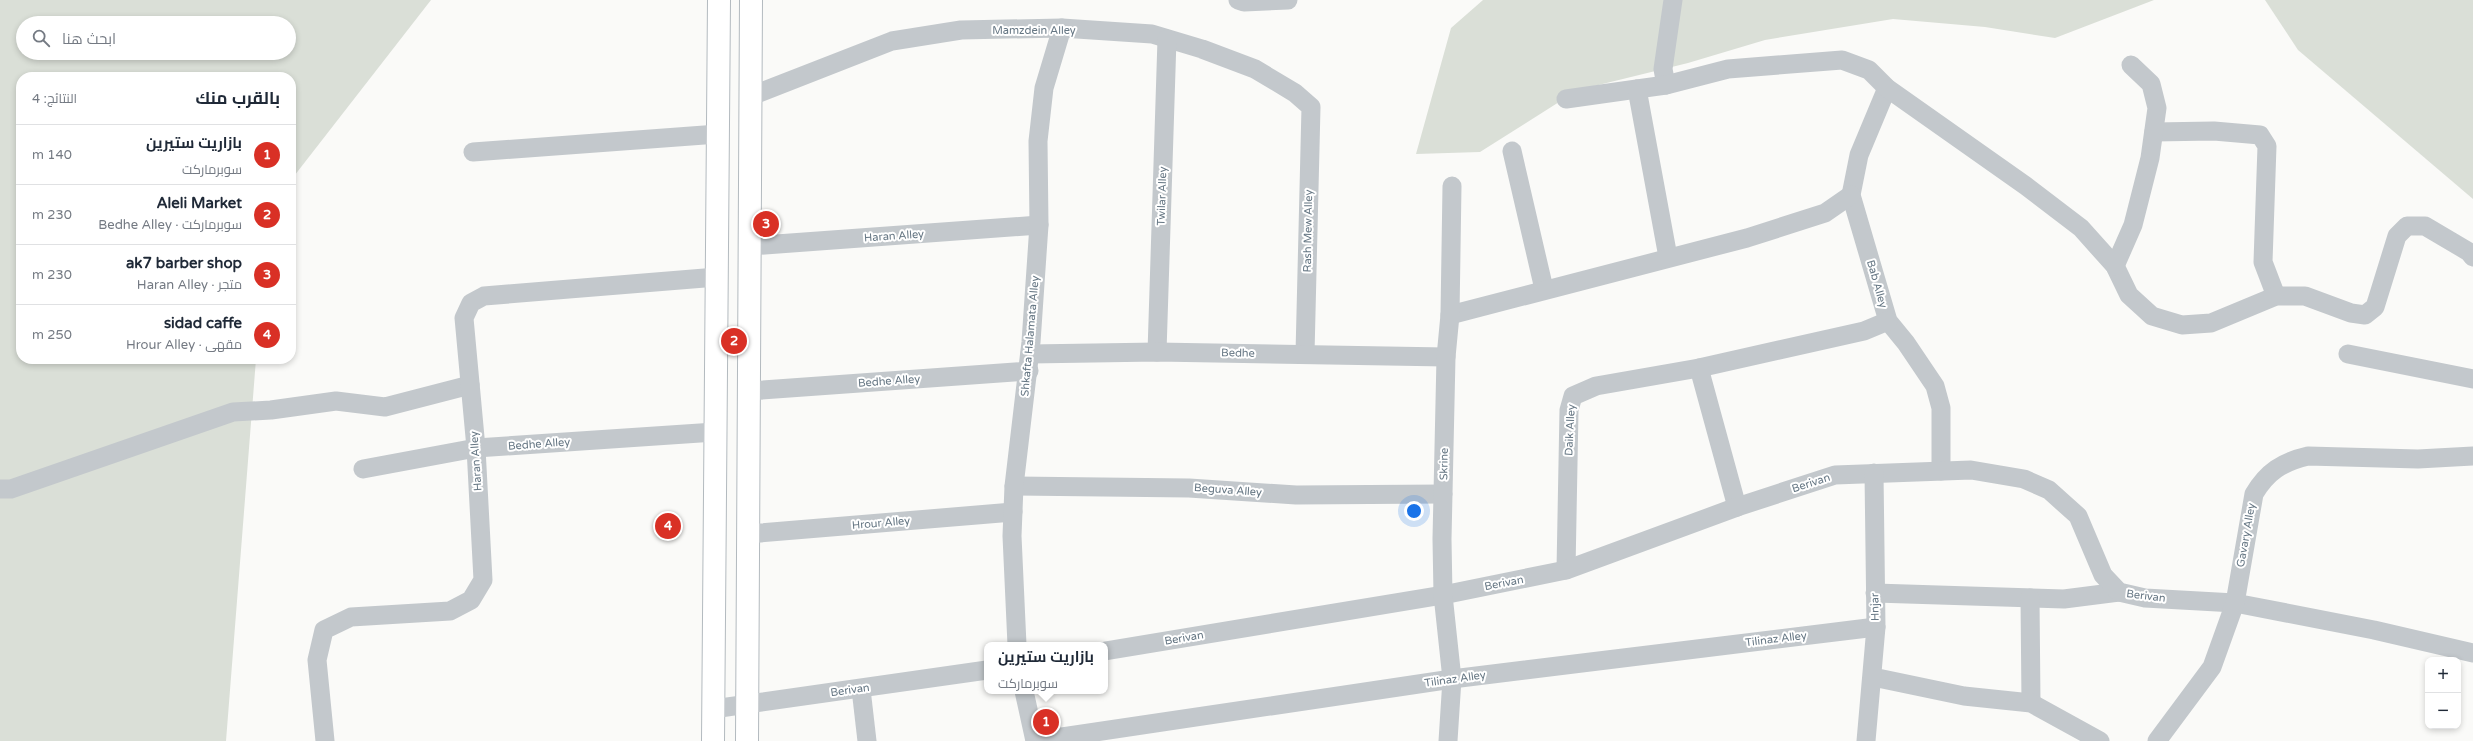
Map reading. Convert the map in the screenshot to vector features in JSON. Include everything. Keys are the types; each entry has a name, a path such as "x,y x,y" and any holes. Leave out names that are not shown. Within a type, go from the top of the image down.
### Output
{"street":[{"path":"713,741 719,0"},
{"path":"747,741 751,0"},
{"path":"1238,0 1244,2 1288,0"},
{"path":"1666,85 1662,69 1673,0"},
{"name":"Mamzdein Alley","path":"751,96 892,41 961,30 1062,28 1152,34 1255,69 1295,93 1311,108"},
{"name":"Shkafta Halamata Alley","path":"1017,642 1012,536 1014,486 1029,362 1039,225 1038,141 1044,88 1062,28"},
{"name":"Twilar Alley","path":"1157,352 1167,39"},
{"path":"1566,99 1666,85 1728,69 1842,60 1869,70 1887,88 2026,186 2075,224 2115,266 2129,295 2152,316 2182,326 2211,323 2276,296 2305,296 2351,313 2365,315 2375,307 2397,236 2407,226 2425,226 2469,252 2473,257"},
{"path":"2115,266 2133,225 2150,158 2158,108 2151,84 2131,65"},
{"path":"1637,88 1668,257"},
{"name":"Bab Alley","path":"1887,88 1859,155 1851,195 1888,321 1906,343 1935,386 1941,408 1941,471"},
{"name":"Rash Mew Alley","path":"1305,354 1311,108"},
{"path":"2154,132 2214,131 2260,135 2268,146 2263,262 2276,296"},
{"path":"472,152 718,134"},
{"path":"1512,150 1544,289"},
{"name":"Skrine","path":"1448,741 1452,680 1443,595 1443,494 1446,357 1450,314 1452,186"},
{"path":"1450,314 1746,238 1825,213 1851,195"},
{"name":"Haran Alley","path":"750,246 1039,225"},
{"name":"Haran Alley","path":"325,741 317,660 324,630 351,617 450,611 471,600 483,580 476,448 464,318 471,303 484,296 717,277"},
{"name":"Daik Alley","path":"1566,570 1569,410 1572,396 1596,386 1699,368 1864,331 1888,321"},
{"name":"Bedhe","path":"1029,362 1157,352 1446,357"},
{"path":"2348,354 2473,379"},
{"name":"Bedhe Alley","path":"749,391 1029,362"},
{"path":"1699,368 1738,507"},
{"path":"0,488 11,489 233,412 270,410 336,401 385,407 470,385"},
{"name":"Bedhe Alley","path":"363,468 476,448 716,432"},
{"name":"Gavary Alley","path":"2157,741 2212,667 2235,603 2254,494 2263,479 2275,468 2291,460 2308,456 2418,459 2473,456"},
{"name":"Berivan","path":"1108,651 1443,595 1566,570 1738,507 1835,475 1971,470 2024,479 2049,490 2078,516 2104,575 2119,592 2145,598 2235,603 2374,630 2473,653"},
{"name":"Hnjar","path":"1866,741 1873,677 1876,627 1874,473"},
{"name":"Beguva Alley","path":"1014,486 1189,488 1296,495 1443,494"},
{"name":"Hrour Alley","path":"748,534 1013,512"},
{"path":"1875,593 2064,599 2119,592"},
{"path":"2030,598 2031,703"},
{"name":"Tilinaz Alley","path":"1035,741 1452,680 1876,627"},
{"name":"Berivan","path":"713,709 984,670"},
{"path":"1873,677 1964,696 2031,703 2100,741"},
{"path":"861,689 867,741"},
{"path":"1025,694 1035,741"}],"shaded area":[{"path":"0,0 431,0 296,174 296,72 16,72 16,364 256,364 226,741 0,741"},
{"path":"1483,0 2154,0 2055,38 1985,27 1893,19 1765,40 1688,63 1578,90 1480,152 1416,154 1451,28"},
{"path":"2265,0 2473,0 2473,199 2298,50"}],"place":[{"name":"ak7 barber shop","path":"766,224"},
{"name":"Aleli Market","path":"734,341"},
{"name":"sidad caffe","path":"668,526"},
{"name":"بازاريت ستيرين","path":"1046,722"}]}
